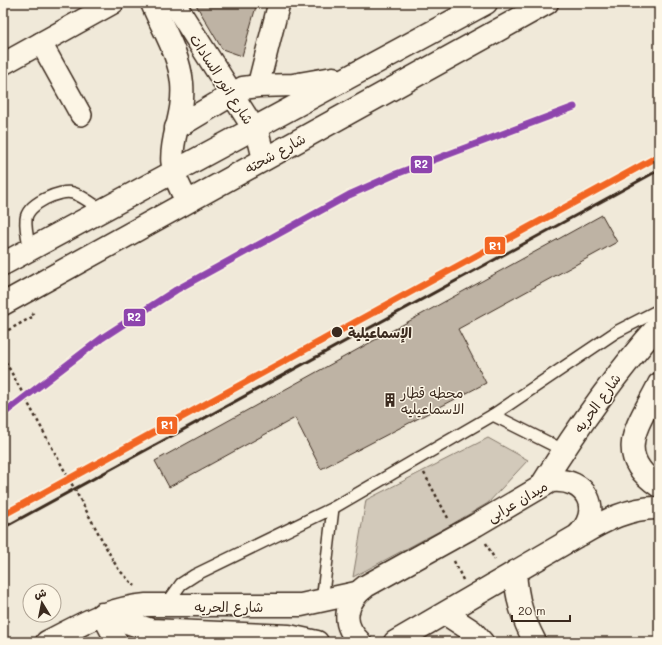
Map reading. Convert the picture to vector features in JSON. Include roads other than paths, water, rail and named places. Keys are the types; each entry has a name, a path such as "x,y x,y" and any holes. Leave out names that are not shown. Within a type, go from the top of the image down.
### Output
{"main road":[{"name":"شارع انور السادات","path":"152,3 172,43 180,71 182,99 171,150 174,173 180,188 188,201"},
{"name":"شارع انور السادات","path":"174,3 253,128 261,143 264,158"},
{"path":"3,264 174,173 350,75 486,3"},
{"name":"شارع شحته","path":"3,304 264,158 547,3"},
{"path":"176,128 243,88 293,85 350,75"},
{"name":"شارع الحريه","path":"541,486 563,450 633,355 659,325"},
{"path":"659,384 634,431 632,445 634,458 641,471 659,486"},
{"name":"ميدان عرابى","path":"356,593 551,481 567,481 582,489 588,498 591,508 590,519 585,529 577,536 446,614 395,642"},
{"path":"577,536 607,519 630,512 659,508"},
{"path":"510,575 523,619 535,642"},
{"path":"356,593 351,600 347,615 350,631 360,642"},
{"name":"شارع الحريه","path":"47,642 102,614 122,607 166,605 283,606 322,602 356,593"},
{"name":"شارع الحريه","path":"102,614 151,630 289,636 317,642"},
{"path":"446,614 472,631 482,642"}],"street":[{"path":"3,64 113,3"},
{"path":"258,86 279,3"},
{"path":"41,43 81,116"},
{"path":"102,614 117,642"}],"lane":[{"path":"30,250 26,220 27,214 31,208 57,193 74,193 102,211"},
{"path":"166,605 171,595 181,584 195,575 333,508 493,415 616,332 659,310"},
{"path":"493,415 563,450"},
{"path":"322,602 333,508"}],"railway":[{"path":"3,414 102,338 176,290 349,195 396,174 574,107"},
{"path":"3,528 659,170"}],"place":[{"name":"الإسماعيلية","path":"337,332"},
{"name":"محطه قطار الاسماعيليه","path":"390,400"}]}
